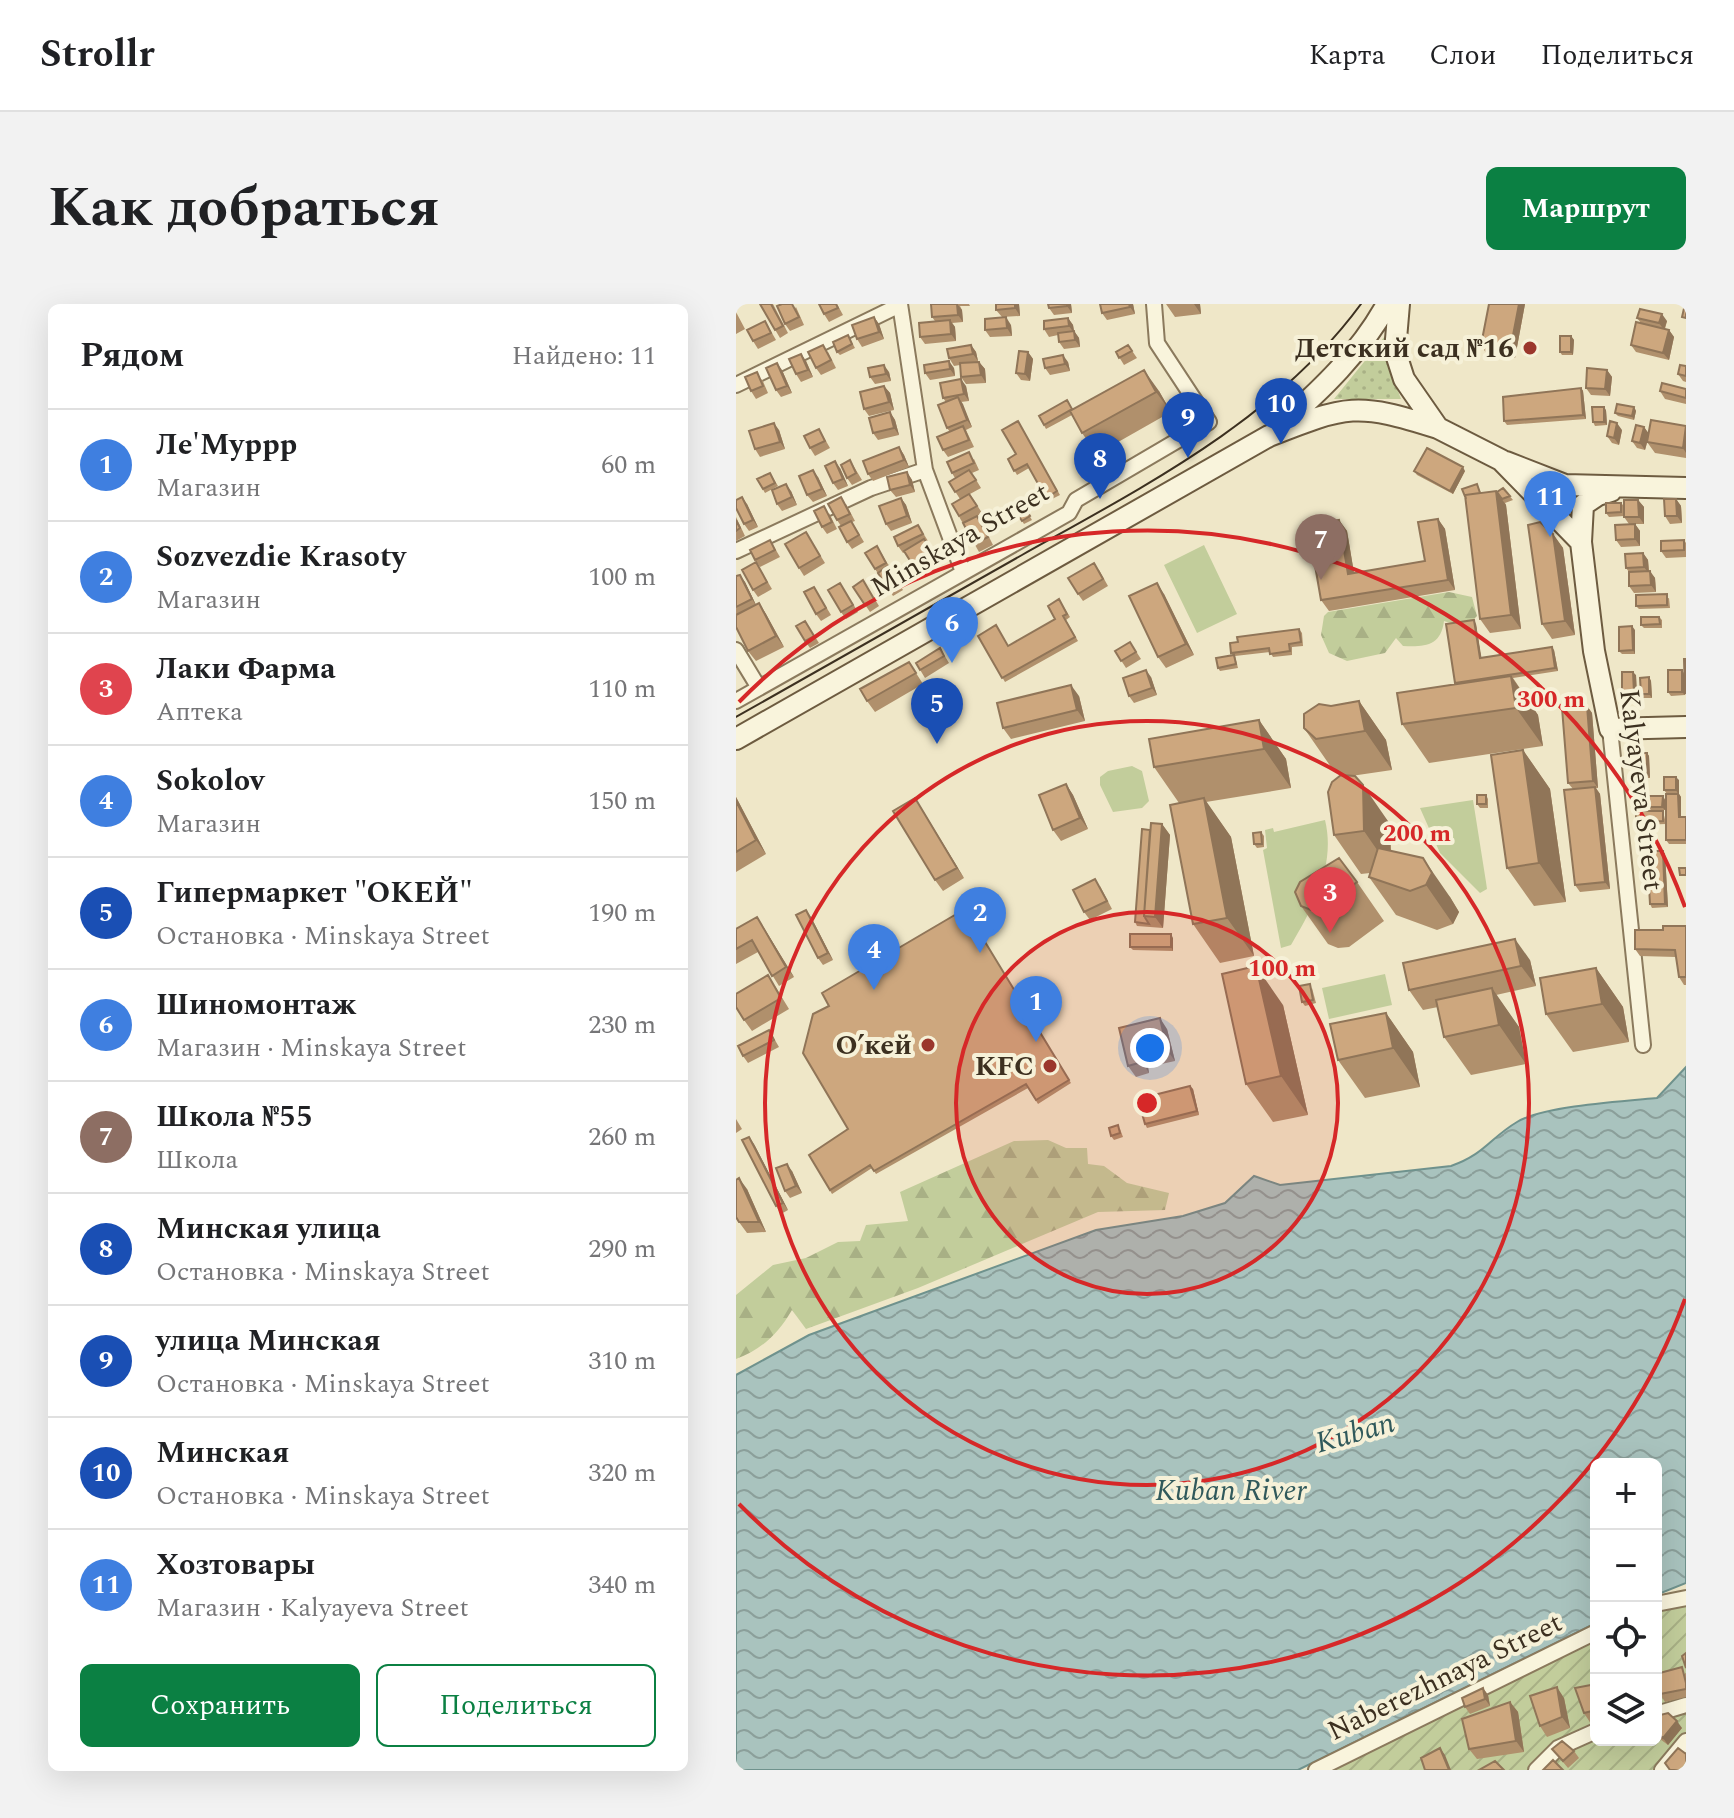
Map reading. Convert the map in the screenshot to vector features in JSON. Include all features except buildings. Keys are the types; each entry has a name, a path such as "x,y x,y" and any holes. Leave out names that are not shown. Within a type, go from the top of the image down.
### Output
{"main road":[{"path":"1269,436 1323,388 1356,350 1387,304"},
{"path":"1399,304 1395,351 1404,379 1438,428"},
{"path":"736,739 1269,436 1326,414 1355,408 1381,410 1438,428 1501,460 1565,485 1686,488"},
{"path":"1501,460 1581,542"},
{"name":"Kalyayeva Street","path":"1610,729 1594,651 1581,542 1583,505 1598,495 1623,488"},
{"path":"1610,729 1686,727"}],"street":[{"path":"736,385 900,304 925,470 963,572"},
{"name":"Minskaya Street","path":"736,701 1069,513 1076,500 1209,422 1157,343 1154,304"},
{"path":"736,551 871,488 925,470"},
{"path":"736,650 759,688"},
{"name":"Kalyayeva Street","path":"1610,729 1643,1045"},
{"path":"1662,1603 1686,1598"},
{"name":"Naberezhnaya Street","path":"1316,1770 1590,1635"},
{"path":"1662,1712 1686,1705"},
{"path":"1536,1770 1558,1748 1590,1734"},
{"path":"1662,1770 1686,1741"}],"green space":[{"path":"1385,336 1387,361 1401,399 1334,399"},
{"path":"1204,545 1237,614 1197,633 1164,565"},
{"path":"1449,592 1472,597 1477,616 1462,624 1444,621 1439,636 1431,643 1403,646 1396,638 1385,653 1347,661 1329,653 1321,635 1324,616 1328,612"},
{"path":"1132,766 1142,771 1149,801 1142,808 1113,812 1100,785 1100,777 1108,771"},
{"path":"1473,800 1487,889 1480,893 1440,853 1420,808"},
{"path":"1325,820 1327,853 1320,886 1291,945 1281,948 1263,850 1267,848 1265,830 1273,828 1274,832"},
{"path":"1385,974 1392,1005 1329,1019 1322,988"},
{"path":"1048,1140 1066,1148 1087,1148 1088,1164 1104,1166 1127,1183 1169,1193 1165,1210 1098,1212 918,1288 806,1329 792,1310 768,1340 736,1359 736,1295 773,1265 806,1258 838,1242 860,1241 866,1225 908,1221 900,1192 1014,1141"},
{"path":"1686,1591 1686,1770 1307,1770 1590,1631 1590,1746 1662,1746 1662,1598"}],"water":[{"name":"Kuban River","path":"1686,1067 1686,1583 1662,1593 1662,1458 1590,1458 1590,1626 1298,1770 736,1770 736,1375 809,1335 1096,1230 1183,1216 1225,1203 1254,1176 1280,1185 1451,1166 1480,1151 1508,1128 1529,1116 1585,1105 1657,1098"}],"tram line":[{"path":"736,717 1114,503 1205,448 1289,383 1327,345 1361,304"}],"place":[{"name":"Детский сад №16","path":"1530,348"},
{"name":"Минская","path":"1281,444"},
{"name":"улица Минская","path":"1188,458"},
{"name":"Минская улица","path":"1100,499"},
{"name":"Хозтовары","path":"1550,537"},
{"name":"Школа №55","path":"1321,580"},
{"name":"Шиномонтаж","path":"952,663"},
{"name":"Гипермаркет \"ОКЕЙ\"","path":"937,744"},
{"name":"Лаки Фарма","path":"1330,933"},
{"name":"Sozvezdie Krasoty","path":"980,953"},
{"name":"Sokolov","path":"874,990"},
{"name":"Ле'Муррр","path":"1036,1042"},
{"name":"О’кей","path":"928,1045"},
{"name":"KFC","path":"1050,1066"}],"water label":[{"name":"Kuban","path":"1355,1433"}]}
